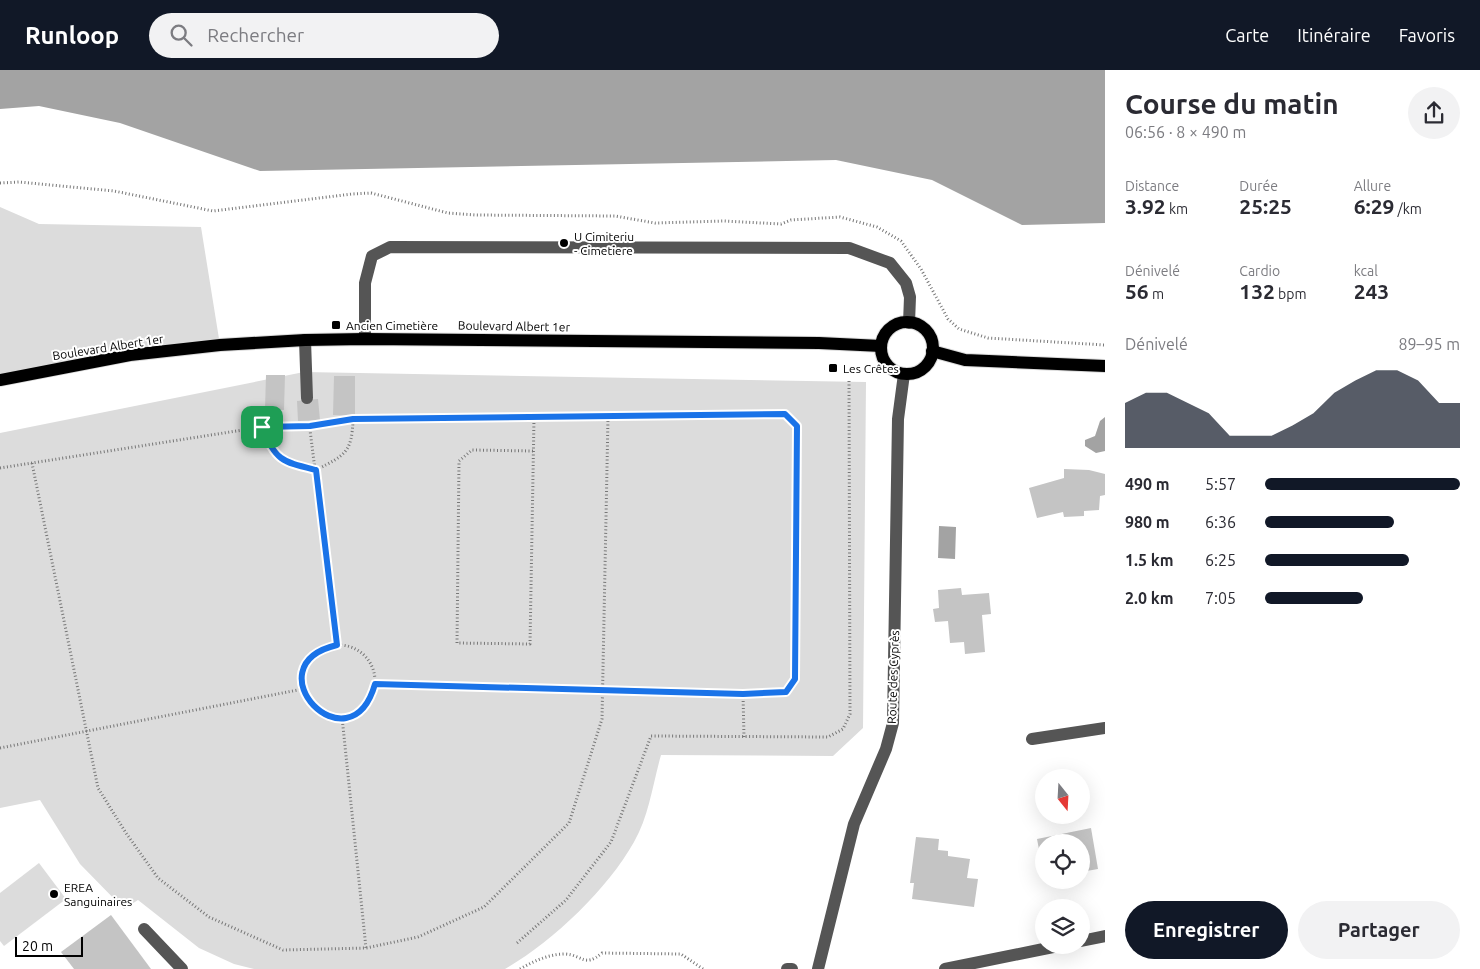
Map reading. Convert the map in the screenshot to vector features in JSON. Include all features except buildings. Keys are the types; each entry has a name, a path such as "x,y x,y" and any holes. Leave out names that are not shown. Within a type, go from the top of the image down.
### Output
{"main road":[{"path":"909,323 917,325 929,335 932,350 926,365 912,374 904,374 890,368 882,354 881,346 883,338 893,327 909,323"},
{"name":"Boulevard Albert 1er","path":"0,380 130,355 220,345 305,340 365,338 819,343 881,346"},
{"path":"932,350 965,360 1105,366"}],"street":[{"path":"365,338 365,284 372,256 390,247 849,248 890,263 906,283 910,298 909,323"},
{"path":"305,340 307,398"},
{"name":"Route des Cyprès","path":"818,969 854,824 886,749 893,723 898,419 904,374"},
{"path":"1032,739 1105,728"},
{"path":"144,929 182,969"},
{"path":"1090,939 1105,936"},
{"path":"945,969 1035,951"},
{"path":"787,969 792,969"}],"path":[{"path":"517,943 566,900 611,842 651,736 828,737 843,729 850,714 849,381"},
{"path":"0,468 262,427 353,419 785,414 797,426 795,679 786,692 743,694 375,684"},
{"path":"32,463 98,788 126,833 158,878 209,917 283,950 366,948 418,937 484,907 569,823 602,719 608,417"},
{"path":"533,451 472,450 459,461 457,643 530,644 534,418"},
{"path":"262,427 270,448 287,463 316,470 342,456 352,439 353,419"},
{"path":"309,424 337,645"},
{"path":"337,645 349,647 360,652 369,661 374,672 375,684 372,696 365,707 354,714 342,717 322,713 307,699 303,689 303,676 310,660 325,648 337,645"},
{"path":"0,748 303,689"},
{"path":"743,694 744,737"},
{"path":"342,717 366,948"},
{"path":"520,969 552,955 568,954 583,961 594,960 602,954 682,954 703,969"}],"shaded area":[{"path":"0,70 1105,70 1105,223 1022,225 932,180 836,160 260,171 120,123 39,106 0,109"},
{"path":"0,207 39,224 201,227 220,345 0,380"},
{"path":"304,372 866,382 863,728 833,756 661,755 643,821 634,842 623,860 594,896 559,930 523,958 505,969 254,969 234,964 199,948 138,900 124,909 80,864 40,800 0,808 0,433"},
{"path":"1105,417 1105,451 1096,453 1085,446 1085,440 1095,436 1100,421"},
{"path":"939,526 956,527 955,559 938,558"},
{"path":"39,863 66,899 4,946 0,941 0,893"}],"place":[{"name":"U Cimiteriu - Cimetiere","path":"564,243"},
{"name":"Ancien Cimetière","path":"336,325"},
{"name":"Les Crêtes","path":"833,368"},
{"name":"EREA Sanguinaires","path":"54,894"}],"route":[{"path":"785,414 797,426 795,679 786,692 743,694 375,684 372,696 365,707 354,714 332,717 322,713 313,707 303,689 303,676 306,664 314,654 325,648 337,645 316,470 287,463 270,448 262,427 310,426 353,419 785,414"}]}
